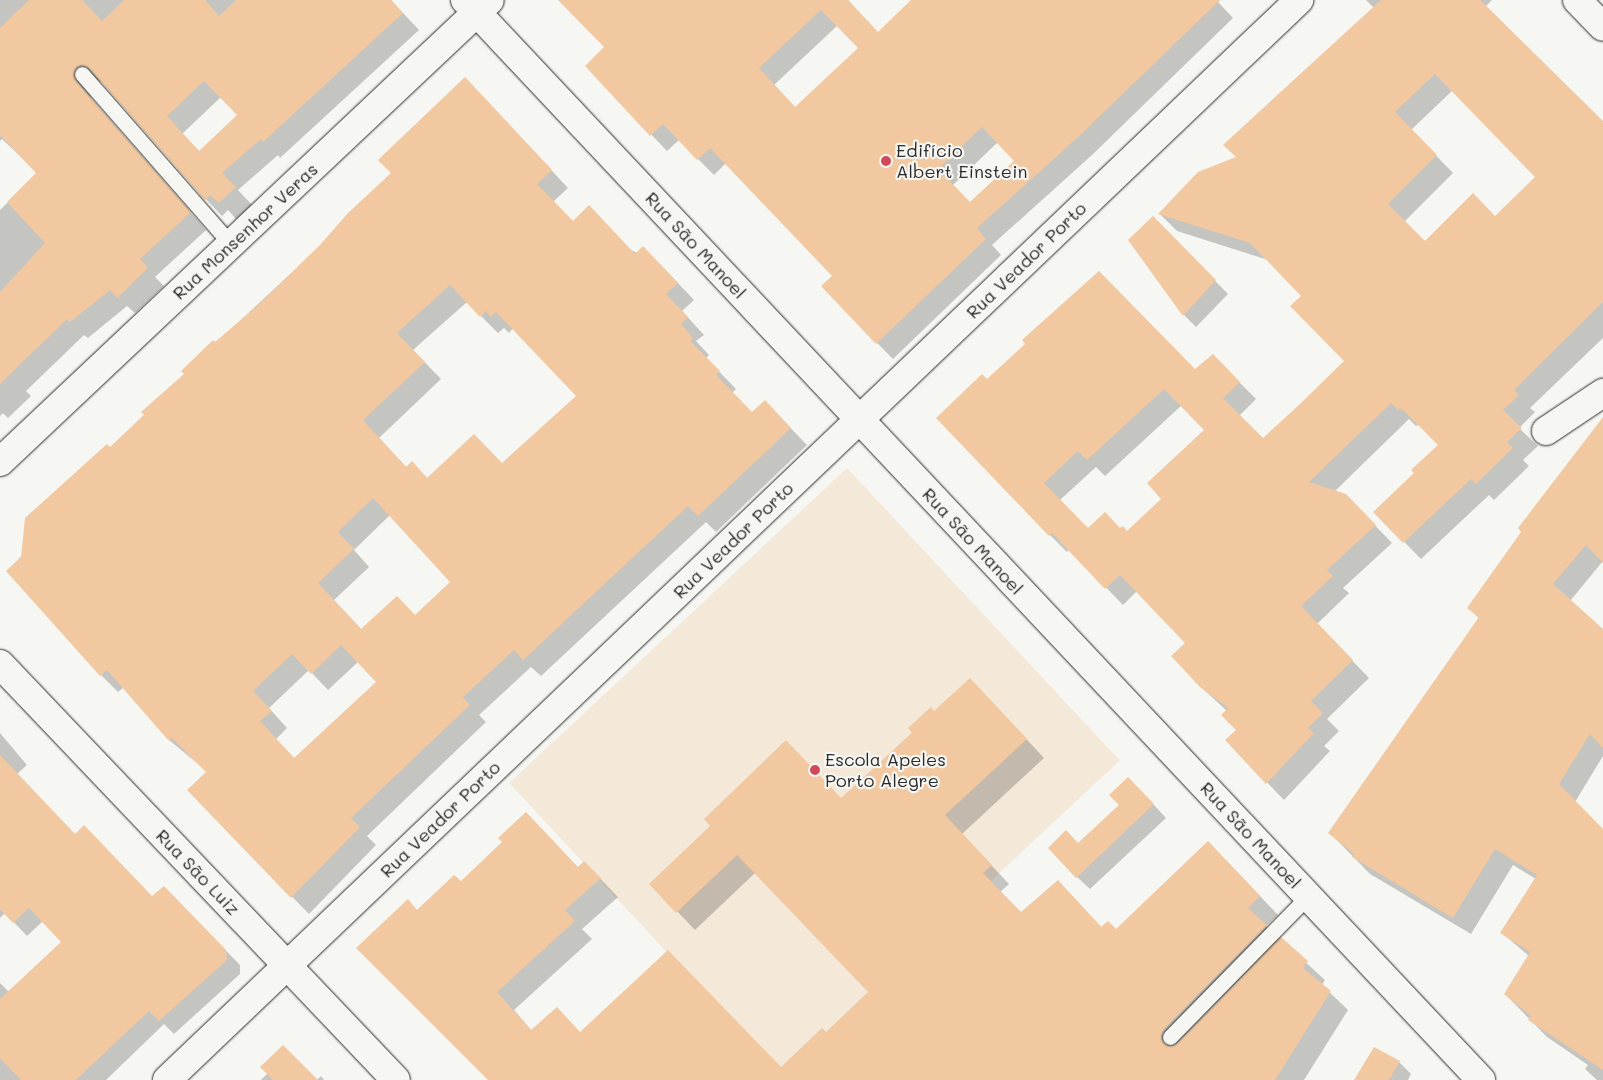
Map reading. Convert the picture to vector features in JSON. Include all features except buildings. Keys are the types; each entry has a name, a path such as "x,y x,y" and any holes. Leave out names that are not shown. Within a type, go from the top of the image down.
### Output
{"street":[{"name":"Rua Veador Porto","path":"167,1080 1299,0"},
{"path":"1578,0 1603,27"},
{"name":"Rua São Manoel","path":"477,4 859,420 1482,1080"},
{"name":"Rua Monsenhor Veras","path":"0,462 231,244 477,4"},
{"path":"1546,432 1603,393"},
{"name":"Rua São Luiz","path":"0,664 396,1080"}],"lane":[{"path":"82,74 231,244"},
{"path":"1170,1037 1308,896"}],"shaded area":[{"name":"Escola Apeles Porto Alegre","path":"847,468 1120,761 782,1076 509,783"}],"place":[{"name":"Edifício Albert Einstein","path":"886,161"},
{"name":"Escola Apeles Porto Alegre","path":"815,770"}]}
